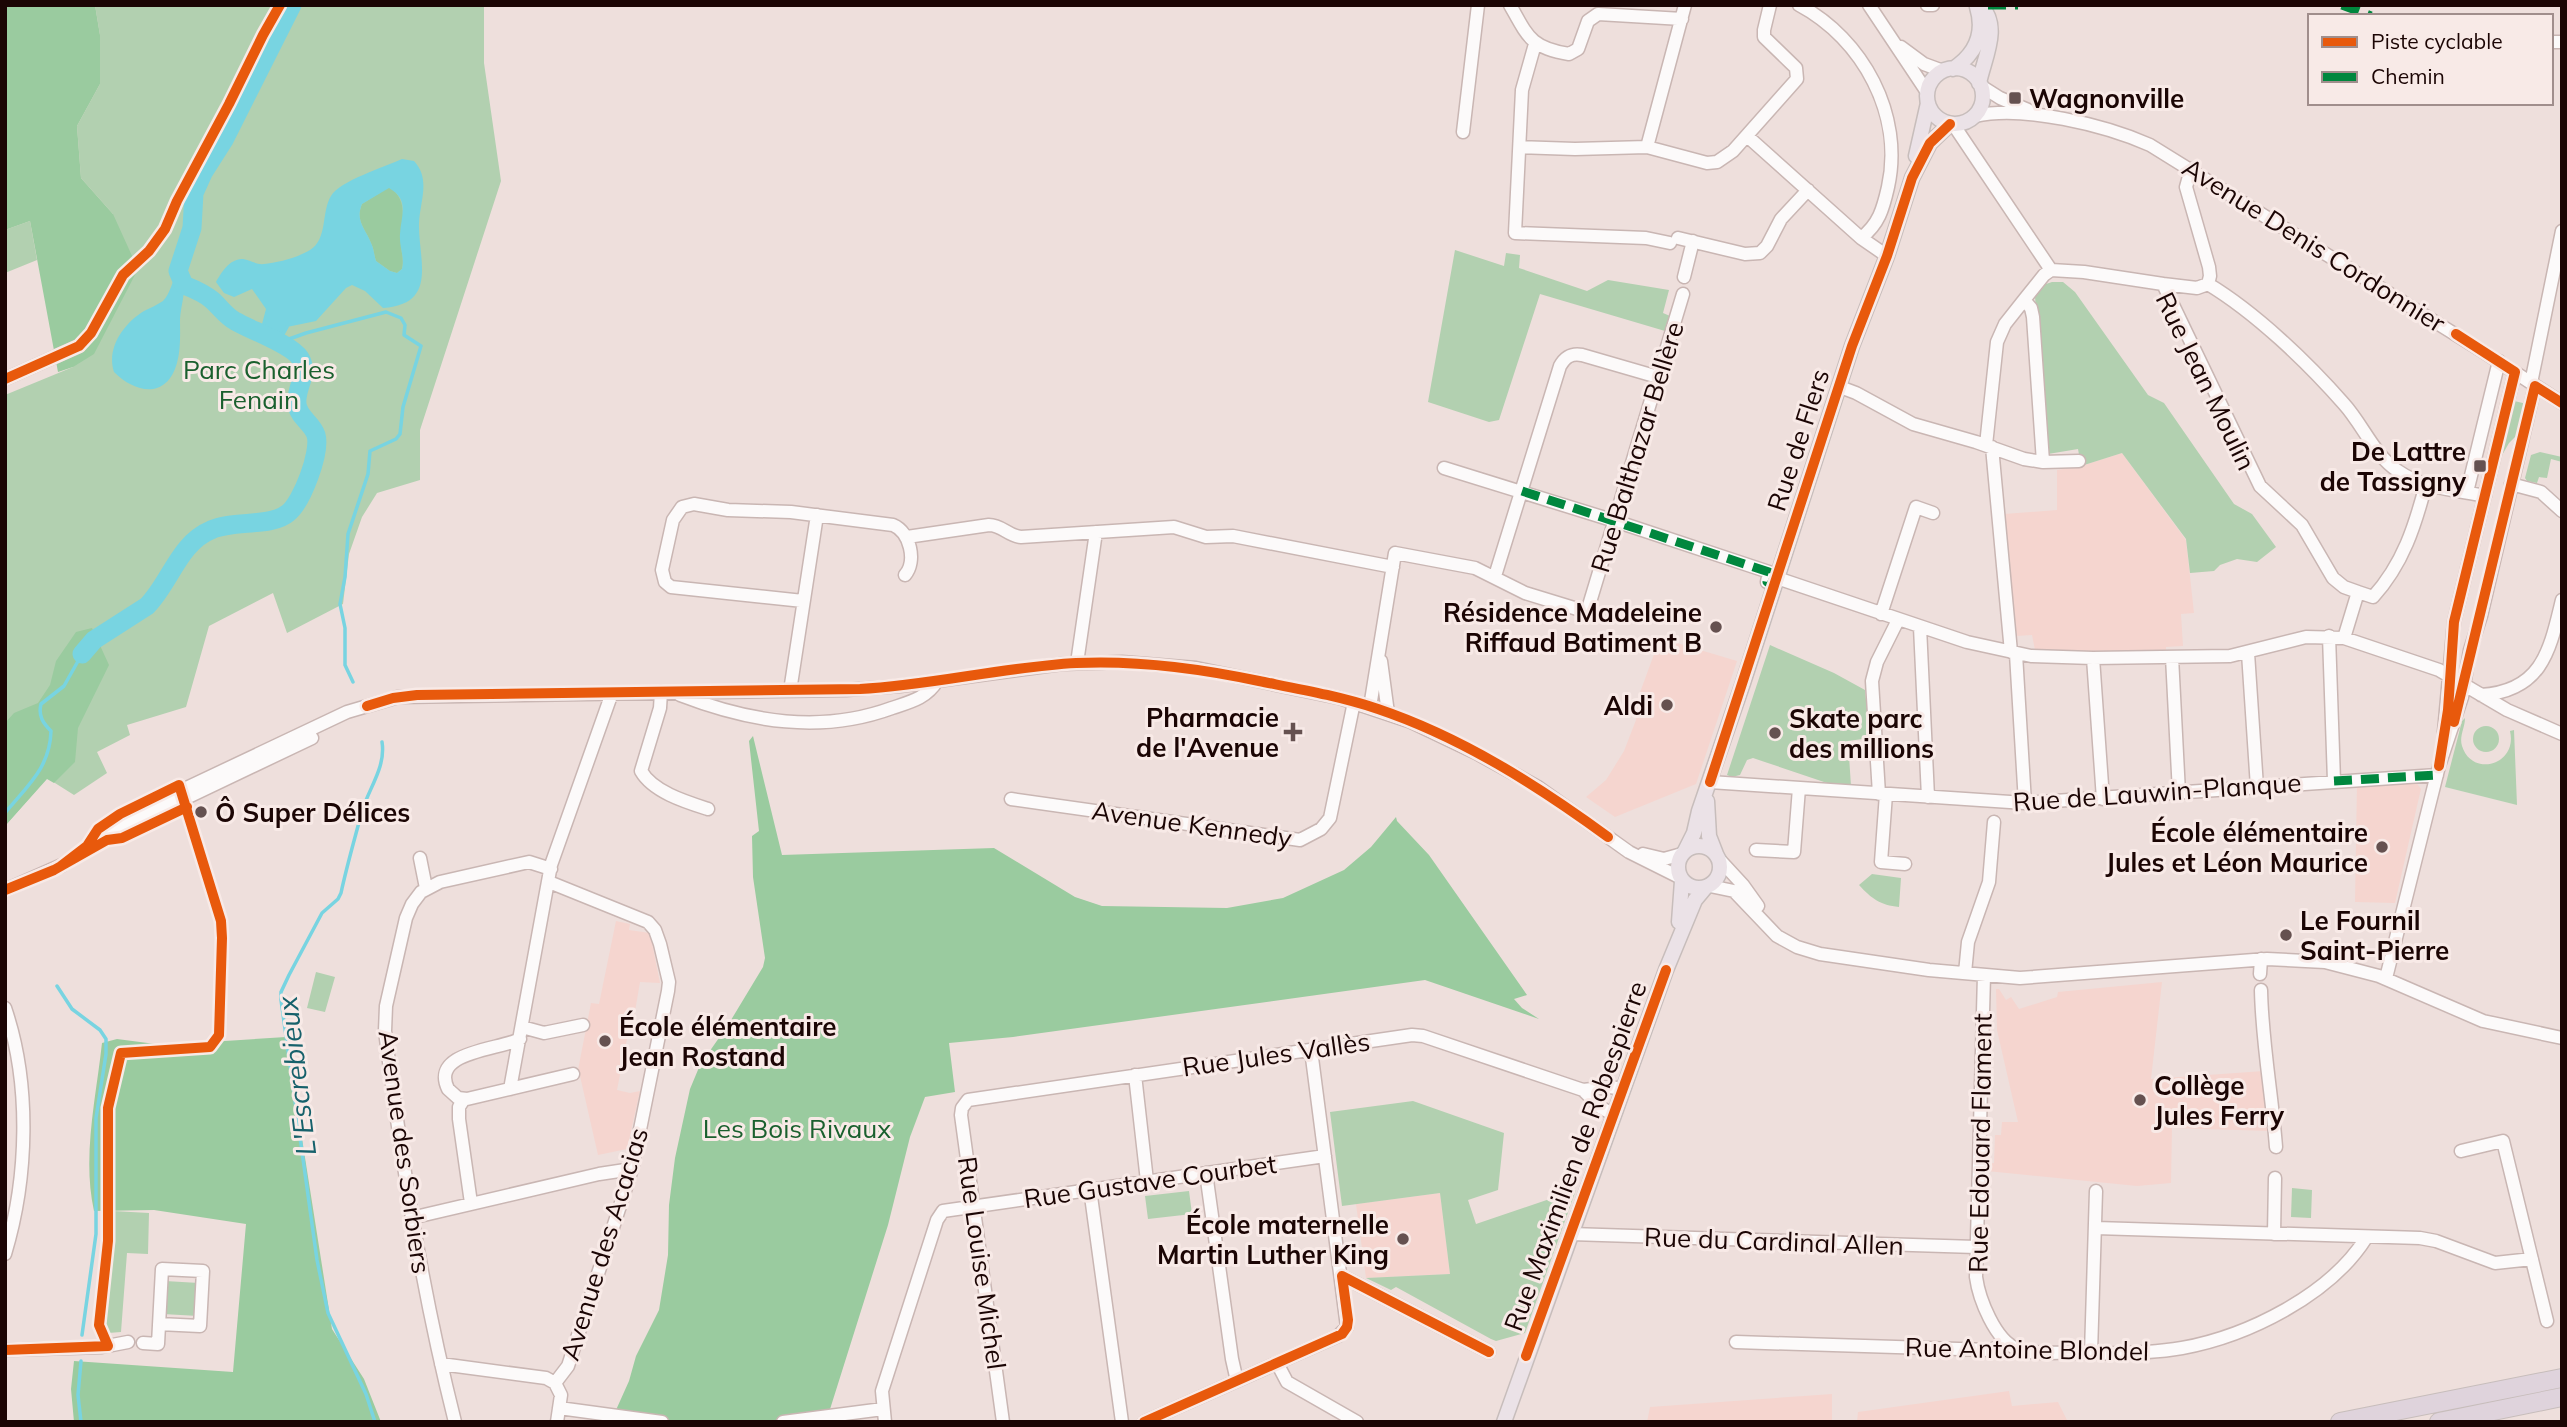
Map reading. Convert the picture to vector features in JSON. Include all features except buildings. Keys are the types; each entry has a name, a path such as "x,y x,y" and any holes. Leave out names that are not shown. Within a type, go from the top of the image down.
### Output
{"highway":[{"path":"2340,1422 2562,1378"},
{"path":"2439,1422 2562,1397"}],"main road":[{"path":"1978,5 1989,18 1991,35 1980,85 1982,102 1975,116 1965,122 1952,124 1934,115 1927,97 1931,81 1970,55 1977,42 1981,22 1978,5"},
{"path":"1948,70 1968,72 1980,85"},
{"name":"Rue de Flers","path":"1684,853 1693,836 1852,346 1887,256 1912,178 1927,97"},
{"name":"Rue de Flers","path":"1912,178 1926,149 1938,134 1952,124"},
{"name":"Rue de Flers","path":"1710,782 1706,814 1709,836 1717,856"},
{"path":"1700,846 1708,848 1717,856 1720,874 1707,887 1692,888 1681,879 1678,866 1684,853 1700,846"},
{"name":"Rue Maximilien de Robespierre","path":"1667,971 1681,911 1681,879"},
{"name":"Rue Maximilien de Robespierre","path":"1504,1419 1667,971 1695,900 1707,887"}],"street":[{"path":"1463,132 1478,5"},
{"path":"1510,5 1528,37 1535,44 1565,54 1573,54 1580,46 1588,21 1598,14 1682,19"},
{"path":"1647,147 1685,5"},
{"path":"1520,147 1647,147 1712,163 1727,157 1795,82 1798,75 1796,68 1765,37 1770,5"},
{"path":"1799,5 1830,25 1854,50 1875,86 1884,109 1890,140 1889,181 1878,220 1871,230 1860,238"},
{"path":"1869,5 1927,97"},
{"path":"1927,5 1933,5"},
{"path":"1891,36 1916,59 1948,70"},
{"path":"1535,44 1523,85 1515,233 1693,241 1745,254 1760,253 1767,246 1781,219 1808,190"},
{"name":"Avenue Denis Cordonnier","path":"1980,85 2000,98 2052,117 2131,137 2159,149 2562,403"},
{"name":"Avenue Denis Cordonnier","path":"1975,116 1998,112 2052,117"},
{"path":"1952,124 2051,270 2005,324 1997,342 1989,446 2013,653 2025,803"},
{"path":"1747,136 1860,238 1887,256"},
{"path":"2191,169 2186,187 2209,267 2208,284"},
{"path":"2438,771 2449,741 2481,616 2533,385 2562,230"},
{"path":"1684,277 1693,241"},
{"name":"Rue Jean Moulin","path":"2051,270 2084,272 2163,284 2260,486 2302,525 2333,578 2344,587 2358,592"},
{"path":"2163,284 2197,288 2208,284"},
{"path":"2208,284 2316,373 2393,467 2410,478 2427,484 2485,496"},
{"name":"Rue Balthazar Bellère","path":"1494,576 1525,593 1587,612 1683,294"},
{"path":"2024,300 2031,308 2033,317 2043,462"},
{"path":"5,379 79,346"},
{"path":"1370,707 1395,553 1468,566 1494,576 1560,366 1565,358 1572,354 1582,355 1658,377"},
{"path":"2467,492 2499,361"},
{"path":"2386,978 2438,771 2448,710 2449,668 2456,611 2515,372"},
{"path":"1840,387 1913,424 2024,459 2043,462 2079,461"},
{"path":"1444,468 1615,520 1769,572 1767,582 1776,581 1976,645 2013,653 2093,658 2248,653 2306,637 2329,636 2344,638 2419,662 2449,668 2466,667"},
{"path":"2344,638 2358,592 2373,597 2396,568 2412,536 2427,484"},
{"path":"2511,484 2541,492 2562,511"},
{"path":"803,601 730,592 675,589 665,582 662,570 677,512 686,505 694,504 729,510 817,515 893,525 903,530 907,537 910,566 905,575"},
{"path":"1881,614 1916,507 1933,513"},
{"path":"790,691 817,515"},
{"path":"907,537 989,525 997,526 1017,537 1174,527 1206,537 1228,535 1393,567"},
{"path":"1077,663 1096,533"},
{"path":"2482,695 2504,691 2525,680 2539,667 2552,642 2562,600"},
{"path":"1898,620 1877,662 1872,681 1882,794 1881,862 1905,864"},
{"path":"1920,627 1928,797"},
{"path":"2329,636 2334,781"},
{"path":"1379,650 1388,713"},
{"path":"2248,653 2257,787"},
{"path":"2172,657 2179,793"},
{"path":"2093,658 2103,799"},
{"path":"5,890 61,866 137,811 347,712 409,695 874,688 1077,663 1147,663 1196,668 1354,702 1388,713 1447,738 1523,779 1637,857 1681,879"},
{"path":"2449,668 2464,684 2507,710 2560,729"},
{"path":"667,692 770,720 826,723 863,718 917,699 933,689 937,681"},
{"path":"667,692 641,771 653,783 684,801 708,809"},
{"path":"510,1088 550,876 612,693"},
{"name":"Avenue Kennedy","path":"1011,799 1300,840 1316,833 1330,818 1354,702"},
{"name":"Rue de Lauwin-Planque","path":"1710,782 2025,803 2438,771"},
{"path":"1756,850 1794,852 1799,788"},
{"path":"1965,973 1968,942 1989,882 1994,822"},
{"path":"1608,837 1653,858 1667,859 1684,853"},
{"path":"1717,856 1769,920 1797,940 1831,949 1931,964 1965,973"},
{"path":"420,858 426,888 440,882 529,862 550,876"},
{"name":"Avenue des Acacias","path":"550,876 644,919 655,930 669,982 632,1169 568,1366 555,1383 560,1390 557,1422"},
{"path":"5,884 24,882"},
{"path":"1707,887 1724,887 1737,893 1771,932 1790,944 1805,950 1901,967 1984,975 2051,977 2261,959 2325,962 2353,967 2386,978 2483,1021 2562,1038"},
{"name":"Avenue des Sorbiers","path":"426,888 416,897 408,912 385,1015 411,1218 455,1422"},
{"path":"2260,974 2261,959"},
{"name":"Rue Edouard Flament","path":"1984,975 1976,1277 1981,1299 1997,1330 2009,1344"},
{"path":"2261,990 2262,1029 2276,1147"},
{"path":"5,1008 16,1056 22,1121 20,1181 5,1254"},
{"path":"573,1074 464,1099 455,1096 446,1084 449,1065 462,1056 494,1048 521,1033 544,1033 583,1025"},
{"name":"Rue Jules Vallès","path":"964,1105 974,1098 1407,1035 1423,1036 1583,1090 1610,1087 1623,1089"},
{"path":"494,1048 505,1057 513,1070"},
{"path":"1145,1422 1345,1331 1348,1320 1311,1049"},
{"path":"1135,1075 1147,1181"},
{"name":"Rue Jules Vallès","path":"1583,1090 1603,1110 1614,1115"},
{"path":"464,1099 459,1107 459,1119 471,1203"},
{"name":"Rue Louise Michel","path":"964,1105 961,1115 1003,1422"},
{"path":"2461,1151 2503,1141 2547,1321"},
{"name":"Rue Gustave Courbet","path":"884,1415 882,1391 937,1220 947,1209 1325,1156"},
{"path":"411,1218 599,1174 632,1169"},
{"path":"1206,1172 1237,1381"},
{"path":"2274,1234 2276,1178"},
{"path":"1090,1189 1122,1422"},
{"path":"2091,1353 2096,1191"},
{"path":"2096,1228 2426,1239 2495,1263 2532,1259"},
{"name":"Rue du Cardinal Allen","path":"1571,1234 1976,1247"},
{"name":"Rue Antoine Blondel","path":"1736,1342 1990,1350 2009,1344 2024,1351 2091,1353 2135,1353 2179,1348 2249,1326 2298,1302 2324,1285 2349,1263 2366,1238"},
{"path":"143,1343 158,1343 159,1324 162,1269 203,1271 200,1326 159,1324"},
{"path":"1342,1276 1489,1352"},
{"path":"5,1350 102,1348 128,1342"},
{"path":"1277,1363 1287,1382 1357,1422"},
{"path":"441,1364 545,1378 555,1383"},
{"path":"559,1408 662,1422"},
{"path":"783,1422 884,1415"}],"shaded area":[{"path":"2122,453 2186,540 2194,613 2181,614 2183,646 2166,647 2166,651 2153,652 2084,653 2035,650 2032,635 2016,636 2014,628 2004,514 2057,510 2057,470 2081,466"},
{"path":"1660,638 1737,661 1696,784 1615,817 1586,797 1606,780 1624,751 1636,720 1635,706"},
{"name":"École élémentaire Jules et Léon Maurice","path":"2415,781 2421,789 2395,903 2355,902 2357,783"},
{"name":"École élémentaire Jean Rostand","path":"616,921 630,924 629,930 650,933 660,983 640,982 632,1029 629,1029 617,1090 630,1093 640,1091 627,1149 598,1155 580,1076 577,1075 591,1003 599,1004"},
{"name":"Collège Jules Ferry","path":"2162,982 2151,1079 2264,1071 2270,1131 2172,1128 2171,1183 2137,1186 1987,1171 1987,1164 1994,1163 1995,1135 2001,1135 2002,1122 2018,1122 1997,1030 1996,989 1999,989 2006,1000 2011,997 2019,1009 2057,997 2058,992"},
{"name":"École maternelle Martin Luther King","path":"1440,1193 1450,1274 1366,1278 1356,1204"},
{"path":"2009,1391 2012,1406 2058,1402 2068,1422 1857,1422 1858,1412"},
{"path":"1832,1394 1832,1422 1647,1422 1650,1407"}],"green space":[{"path":"5,5 95,5 100,35 100,84 77,126 81,178 113,214 138,269 94,354 73,367 58,372 30,221 5,230"},
{"name":"Parc Charles Fenain","path":"95,5 484,5 484,63 501,181 420,430 420,480 377,493 362,517 349,554 343,604 287,633 273,593 209,626 186,707 127,725 130,735 97,752 107,773 74,795 47,778 5,826 5,395 73,367 113,214 81,178 77,126 100,84 100,35"},
{"path":"389,187 400,199 403,214 403,263 402,269 397,273 376,261 360,215 362,204"},
{"path":"30,221 37,260 5,273 5,230"},
{"path":"1455,250 1504,266 1506,253 1520,255 1519,268 1587,291 1608,280 1669,290 1663,313 1670,316 1665,331 1540,294 1499,420 1489,422 1428,402"},
{"path":"2063,282 2075,292 2148,395 2164,403 2234,504 2252,514 2276,547 2257,562 2237,559 2220,565 2214,571 2190,573 2186,539 2122,453 2081,466 2078,449 2048,454 2035,297 2046,284"},
{"path":"2510,400 2527,404 2521,431 2509,443 2501,457 2479,547 2475,546"},
{"path":"2540,452 2562,457 2562,462 2551,459 2547,478 2539,477 2537,483 2527,481 2525,478 2531,455"},
{"path":"92,628 109,665 78,728 75,762 54,783 47,779 5,826 5,723 14,713 38,703 50,685 56,661 76,632"},
{"path":"1770,645 1865,690 1870,738 1848,741 1851,786 1827,783 1753,758 1747,760 1740,775 1727,775"},
{"path":"2465,718 2462,746 2467,756 2475,762 2493,763 2501,759 2511,743 2510,731 2514,730 2517,805 2445,787"},
{"path":"2486,726 2495,730 2499,739 2495,748 2486,752 2477,748 2473,739 2477,730"},
{"name":"Les Bois Rivaux","path":"753,736 782,855 994,848 1075,897 1102,906 1227,908 1283,898 1344,870 1371,847 1396,817 1429,855 1527,995 1514,999 1539,1019 1425,980 1013,1037 949,1043 955,1092 925,1097 910,1137 888,1225 826,1422 614,1422 636,1356 659,1310 668,1255 669,1205 675,1158 690,1089 700,1065 728,1025 763,967 765,958 753,877 752,836 759,831 749,741"},
{"path":"1872,874 1901,878 1899,907 1877,900 1859,885"},
{"path":"316,972 335,977 325,1012 307,1008"},
{"path":"286,1037 332,1329 364,1379 381,1422 74,1422 71,1389 74,1361 233,1372 246,1224 154,1210 94,1211 89,1170 90,1149 102,1043 117,1039 163,1045"},
{"path":"1413,1101 1504,1133 1498,1190 1468,1200 1476,1224 1576,1190 1525,1333 1496,1341 1396,1287 1391,1290 1366,1278 1450,1274 1440,1193 1342,1206 1330,1112"},
{"path":"2292,1188 2312,1190 2311,1218 2291,1217"},
{"path":"1189,1191 1192,1214 1148,1219 1145,1196"},
{"path":"113,1211 149,1213 148,1254 127,1253 121,1332 108,1333 102,1326 102,1315 113,1243"},
{"path":"165,1281 199,1283 198,1316 163,1314"}],"water":[{"path":"402,159 414,161 422,175 423,183 419,223 422,278 419,289 412,298 401,305 383,308 365,291 352,285 346,288 316,321 287,327 275,342 264,335 262,324 266,309 252,289 234,297 224,293 216,282 223,271 238,259 259,264 269,263 310,250 319,239 328,202 336,190 352,180","holes":["389,188 396,193 403,208 400,239 403,265 397,273 376,261 360,215 362,204"]},
{"path":"178,271 184,295 177,363 166,383 158,387 150,389 132,385 114,372 112,354 115,345 130,322 163,301"}],"waterway":[{"name":"L'Escrebieux","path":"82,654 94,640 147,606 183,554 200,536 220,527 272,520 288,513 299,499 313,464 316,435 300,413 297,404 303,375 300,358 279,343 235,321 209,298 184,285 178,271 192,228 194,193 224,140 292,5"},
{"name":"L'Escrebieux","path":"287,327 278,343 386,312 401,318 405,325 404,335 421,346 403,407 400,434 396,439 370,451 368,474 348,534 340,604 345,628 345,665 353,682"},
{"name":"L'Escrebieux","path":"5,813 36,776 50,744 51,731 42,719 41,704 64,686 82,654"},
{"name":"L'Escrebieux","path":"375,1422 366,1394 328,1313 317,1260 281,992 322,913 341,893 362,811 382,760 382,742"},
{"name":"L'Escrebieux","path":"57,986 72,1009 100,1030 106,1039 96,1118 96,1234 82,1335"},
{"name":"L'Escrebieux","path":"81,1361 78,1395 81,1422"}],"marked path":[{"path":"1988,5 2018,5"},
{"path":"2342,5 2366,14"},
{"path":"1522,491 1769,572 1767,582 1771,584"},
{"path":"2334,781 2437,775"}],"cycle path":[{"path":"5,379 79,346 91,333 123,275 149,251 165,229 177,201 280,5"},
{"path":"1710,782 1852,346 1887,256 1912,178 1930,143 1950,124"},
{"path":"2439,766 2448,710 2454,622 2515,372 2456,334"},
{"path":"2454,722 2535,386 2562,403"},
{"path":"367,706 393,698 417,695 860,689 1076,663 1168,666 1214,672 1319,693 1363,704 1409,720 1498,764 1608,837"},
{"path":"5,1350 108,1346 99,1325 108,1241 108,1108 121,1053 210,1047 219,1035 221,921 179,785 120,814 98,829 87,846 61,866"},
{"path":"5,890 54,870 107,840 122,838 187,807"},
{"path":"1526,1356 1666,970"},
{"path":"1342,1276 1489,1352"},
{"path":"1144,1422 1342,1334 1348,1320 1342,1276"}],"place":[{"name":"Wagnonville","path":"2015,98"},
{"name":"De Lattre de Tassigny","path":"2480,466"},
{"name":"Résidence Madeleine Riffaud Batiment B","path":"1716,627"},
{"name":"Aldi","path":"1667,705"},
{"name":"Pharmacie de l'Avenue","path":"1293,732"},
{"name":"Skate parc des millions","path":"1775,733"},
{"name":"Ô Super Délices","path":"201,812"},
{"name":"École élémentaire Jules et Léon Maurice","path":"2382,847"},
{"name":"Le Fournil Saint-Pierre","path":"2286,935"},
{"name":"École élémentaire Jean Rostand","path":"605,1041"},
{"name":"Collège Jules Ferry","path":"2140,1100"},
{"name":"École maternelle Martin Luther King","path":"1403,1239"}]}
